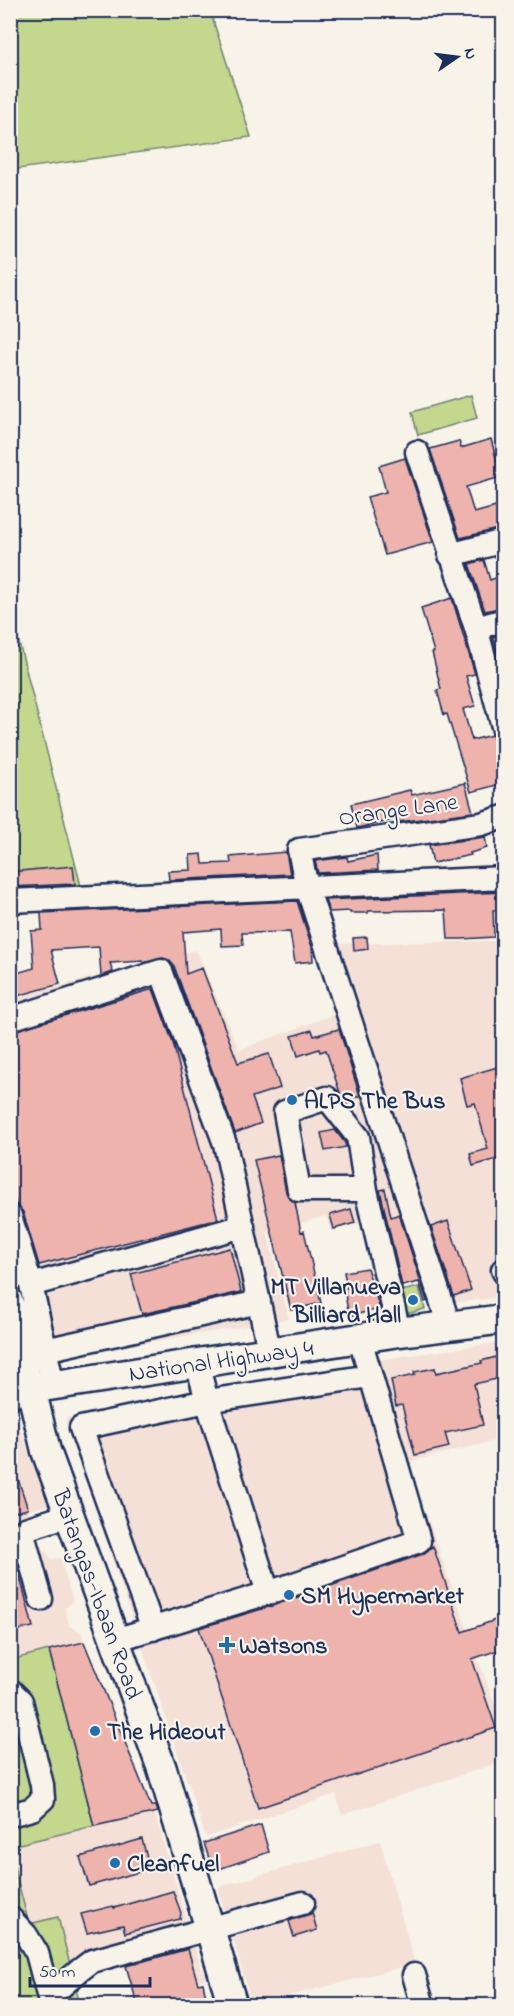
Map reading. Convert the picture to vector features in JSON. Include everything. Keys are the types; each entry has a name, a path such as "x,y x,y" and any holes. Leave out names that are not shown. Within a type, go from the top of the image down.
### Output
{"main road":[{"name":"National Highway 4","path":"28,1389 270,1354 399,1332 504,1319"},
{"name":"Batangas-Ibaan Road","path":"28,1389 46,1450 162,1769 233,2006"}],"street":[{"path":"417,452 476,628 503,726"},
{"path":"450,555 504,541"},
{"path":"476,628 504,620"},
{"name":"Orange Lane","path":"307,887 299,850 481,824 504,817"},
{"path":"10,901 504,878"},
{"path":"307,887 449,1325"},
{"path":"10,1019 161,971 225,1144 270,1354"},
{"path":"366,1190 299,1190 285,1112 327,1098 358,1137 366,1190 399,1332"},
{"path":"10,1216 30,1285 45,1350 28,1389"},
{"path":"30,1285 243,1226"},
{"path":"10,1298 14,1308 28,1389"},
{"path":"45,1350 260,1302"},
{"path":"115,1640 268,1593 419,1541 360,1340"},
{"path":"11,1356 28,1389"},
{"path":"197,1363 268,1593"},
{"path":"153,1629 81,1428 207,1401 370,1376"},
{"path":"41,1599 23,1534 25,1529 69,1515"},
{"path":"10,1690 21,1701 42,1785 43,1799 32,1809 10,1815"},
{"path":"10,1918 26,1935 37,1953 50,2001 92,1961 303,1903"},
{"path":"414,1975 423,2006"}],"shaded area":[{"path":"498,941 504,966 503,1297 452,1303 330,944"},
{"path":"196,950 239,1050 338,1013 405,1211 331,1231 326,1216 267,1232 289,1319 34,1361 17,1285 11,1270 11,999"},
{"name":"SM Hypermarket","path":"503,1342 503,1439 407,1462 503,1728 503,1761 342,1815 336,1794 206,1837 65,1418 377,1360"},
{"path":"18,1423 48,1505 28,1510 34,1542 43,1547 51,1559 60,1558 73,1601 65,1608 69,1626 81,1631 84,1642 11,1660 10,1424"},
{"path":"154,1812 205,1979 135,2001 124,1964 73,1978 29,1925 10,1846"},
{"path":"380,1841 415,1964 252,2005 218,1887"}],"green space":[{"path":"10,11 210,11 251,137 11,170"},
{"path":"471,395 477,418 418,435 412,412"},
{"path":"11,611 82,890 11,893"},
{"name":"MT Villanueva Billiard Hall","path":"419,1287 425,1309 406,1314 401,1291"},
{"path":"49,1650 94,1826 11,1846 10,1660"},
{"path":"10,1851 29,1924 58,1917 80,2005 11,2005"}],"building":[{"path":"491,439 501,477 466,487 474,513 496,507 502,528 460,538 430,449 459,441 461,448"},
{"path":"405,458 433,542 385,555 367,497 386,492 379,466"},
{"path":"484,560 490,580 504,575 504,607 485,611 469,564"},
{"path":"452,598 475,674 466,676 475,706 463,709 472,740 492,735 501,763 504,763 504,783 471,792 447,714 444,715 437,690 441,689 432,652 434,652 421,608"},
{"path":"504,634 504,666 501,667 493,637"},
{"path":"465,783 473,812 399,822 398,819 357,828 351,804 410,790 412,795"},
{"path":"485,837 487,848 470,853 471,855 433,863 429,845"},
{"path":"286,852 290,874 169,880 168,871 191,870 190,855 202,854 203,864 231,863 230,857"},
{"path":"377,855 378,870 318,873 315,861 347,857 348,861"},
{"path":"73,866 75,884 10,887 10,872"},
{"path":"504,892 504,910 493,910 494,937 461,939 448,939 446,910 329,912 325,900"},
{"path":"297,901 312,947 313,961 295,963 290,932 242,933 243,945 222,946 221,929 183,932 186,974 202,968 238,1063 269,1054 280,1088 252,1097 261,1123 235,1133 174,966 169,960 163,958 143,963 143,961 110,963 113,972 101,976 99,947 51,950 60,984 10,998 10,975 34,968 31,931 42,930 41,913"},
{"path":"367,937 368,949 354,951 353,938"},
{"path":"153,989 173,1043 218,1219 39,1265 23,1212 16,1204 10,1181 10,1032"},
{"path":"339,1029 360,1096 346,1100 340,1093 326,1050 320,1052 319,1049 298,1056 292,1036 312,1030 314,1036"},
{"path":"504,1065 504,1157 473,1166 470,1154 488,1149 475,1103 467,1105 460,1078"},
{"path":"335,1130 346,1147 325,1151 321,1133"},
{"path":"279,1155 286,1192 295,1203 301,1232 304,1231 321,1303 291,1310 254,1160"},
{"path":"385,1189 391,1217 399,1214 427,1301 425,1302 419,1282 402,1286 380,1190"},
{"path":"351,1209 355,1223 334,1229 330,1215"},
{"path":"448,1221 471,1290 454,1296 431,1227"},
{"path":"230,1248 241,1292 142,1314 131,1274"},
{"path":"367,1268 380,1309 349,1316 344,1289 347,1288 344,1272"},
{"path":"496,1357 501,1378 474,1384 483,1425 445,1433 449,1447 415,1455 402,1405 396,1406 391,1380 415,1375 414,1372 435,1368 436,1373 482,1363 481,1361"},
{"path":"10,1464 13,1464 28,1509 10,1513"},
{"path":"433,1546 462,1632 498,1619 504,1635 504,1648 472,1659 496,1728 258,1808 199,1628 272,1606 423,1554"},
{"path":"10,1550 13,1550 33,1627 10,1632"},
{"name":"The Hideout","path":"84,1642 151,1806 156,1806 158,1812 94,1826 49,1650"},
{"path":"261,1825 269,1852 213,1871 204,1843"},
{"name":"Cleanfuel","path":"142,1839 150,1869 89,1886 80,1857"},
{"path":"173,1891 181,1913 180,1919 125,1933 123,1925 87,1933 81,1914 113,1906 114,1908"},
{"path":"312,1913 317,1930 294,1937 289,1921"},
{"path":"188,1949 198,1984 203,1983 208,2006 138,2006 126,1966"}],"place":[{"name":"ALPS The Bus","path":"292,1100"},
{"name":"MT Villanueva Billiard Hall","path":"413,1300"},
{"name":"SM Hypermarket","path":"289,1595"},
{"name":"Watsons","path":"227,1645"},
{"name":"The Hideout","path":"95,1731"},
{"name":"Cleanfuel","path":"115,1863"}]}
